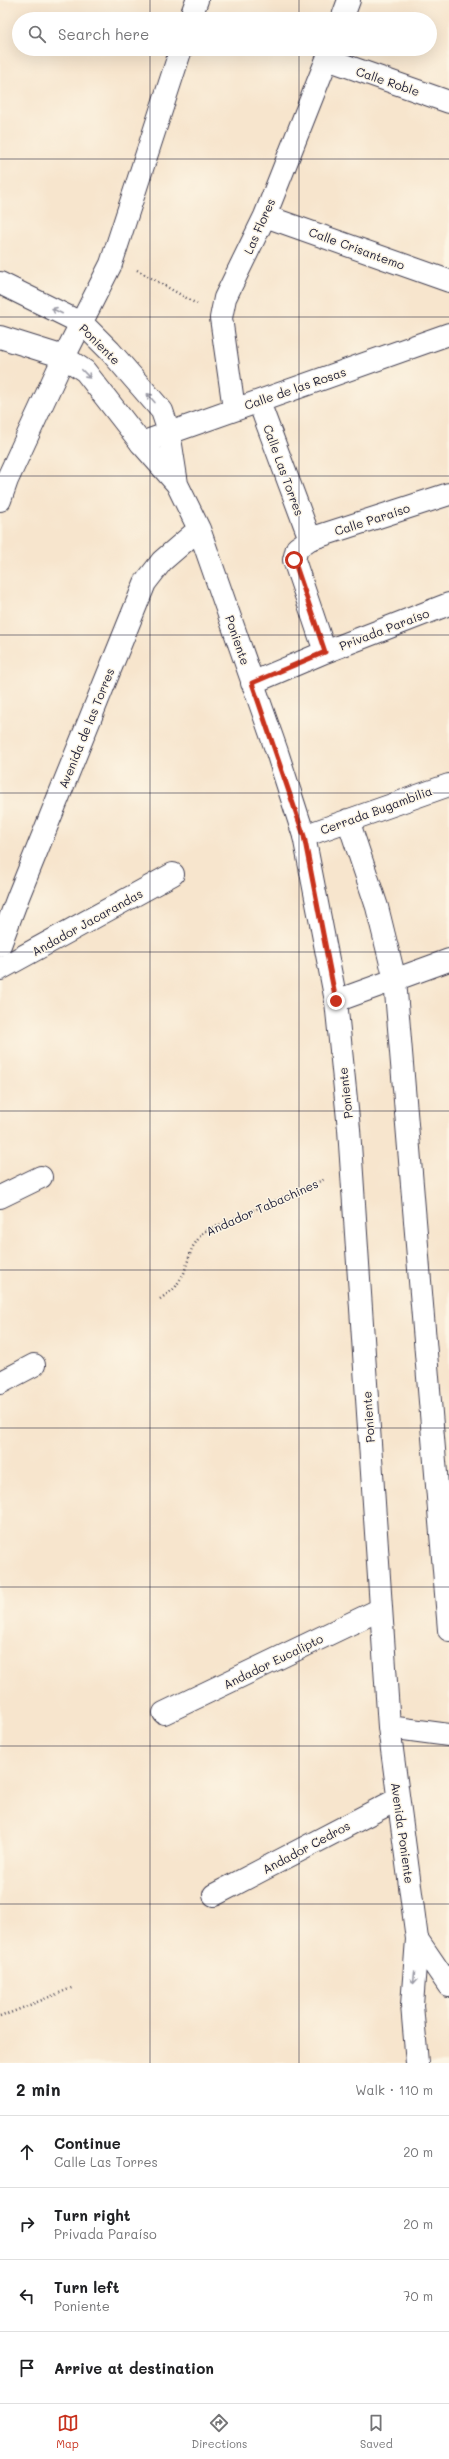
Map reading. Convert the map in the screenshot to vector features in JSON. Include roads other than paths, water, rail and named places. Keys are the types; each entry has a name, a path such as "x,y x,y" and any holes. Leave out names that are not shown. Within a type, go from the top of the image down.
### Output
{"street":[{"path":"193,12 197,0"},
{"path":"345,12 349,0"},
{"path":"0,500 7,480 64,357 111,264 178,56"},
{"name":"Las Flores","path":"234,409 221,318 225,298 265,216 328,56"},
{"name":"Calle Roble","path":"334,56 449,102"},
{"name":"Calle Crisantemo","path":"265,216 449,281"},
{"name":"Poniente","path":"0,284 82,324 162,411 169,432 177,484"},
{"name":"Calle de las Rosas","path":"141,443 449,334"},
{"name":"Poniente","path":"0,337 64,357 85,371 141,443 177,484 199,529 304,836 336,1001 351,1168 389,1727"},
{"name":"Calle Las Torres","path":"259,402 303,543 294,560 325,652"},
{"name":"Calle Paraíso","path":"303,543 449,494"},
{"name":"Avenida de las Torres","path":"0,945 145,583 162,561 199,529"},
{"name":"Privada Paraíso","path":"252,683 325,652 449,604"},
{"name":"Cerrada Bugambilia","path":"304,836 449,784"},
{"path":"348,820 377,907 395,980 449,1630"},
{"name":"Andador Jacarandas","path":"0,969 173,874"},
{"path":"336,1001 449,960"},
{"path":"0,1197 41,1177"},
{"path":"0,1383 34,1365"},
{"name":"Andador Eucalipto","path":"164,1713 382,1609"},
{"path":"389,1727 449,1735"},
{"name":"Avenida Poniente","path":"389,1727 417,1939 412,2005 417,2063"},
{"name":"Andador Cedros","path":"214,1895 398,1799"},
{"name":"Avenida Poniente","path":"417,1939 449,1986"}]}
